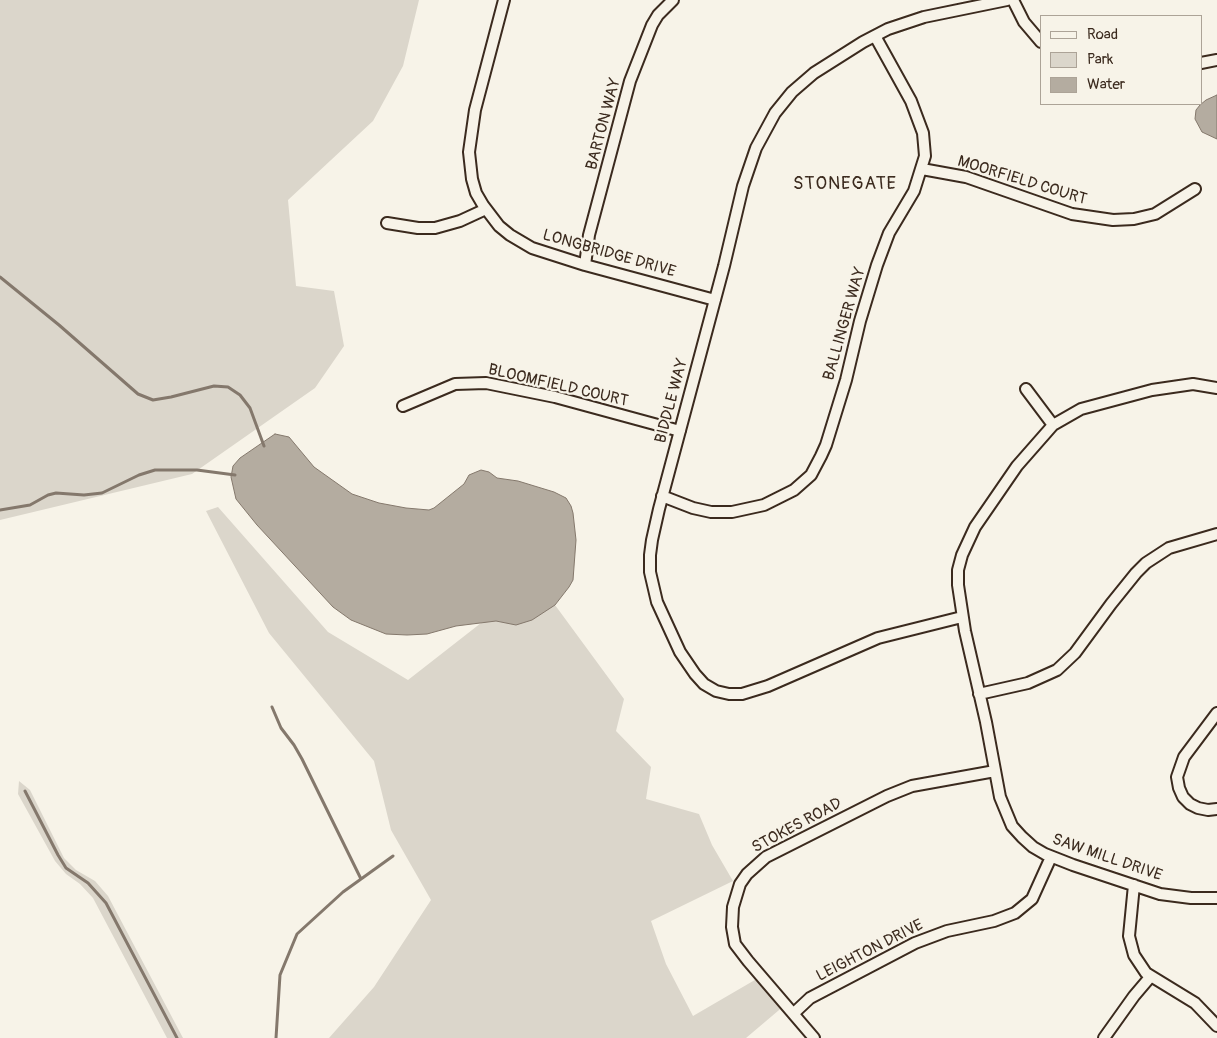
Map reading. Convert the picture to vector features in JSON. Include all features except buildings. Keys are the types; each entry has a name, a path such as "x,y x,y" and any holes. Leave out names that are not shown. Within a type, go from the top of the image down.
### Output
{"street":[{"name":"LONGBRIDGE DRIVE","path":"504,0 479,94 469,152 472,180 476,193 486,209 500,226 521,242 544,252 715,300"},
{"name":"BARTON WAY","path":"585,265 589,235 630,81 652,25 658,15 673,0"},
{"name":"BIDDLE WAY","path":"962,617 878,638 754,692 735,694 716,691 704,684 695,674 680,652 662,615 650,572 652,540 743,186 761,136 783,102 802,82 826,65 874,36 900,24 924,17 1007,0"},
{"path":"1013,0 1024,22 1040,41"},
{"name":"BALLINGER WAY","path":"662,496 702,510 721,513 742,510 775,501 794,490 811,475 826,445 884,243 914,191 925,156 925,144 920,122 906,91 874,36"},
{"path":"1202,63 1217,60"},
{"name":"MOORFIELD COURT","path":"922,169 966,177 1072,214 1113,220 1134,219 1155,214 1195,189"},
{"path":"387,223 418,228 435,228 460,222 486,209"},
{"name":"BLOOMFIELD COURT","path":"403,406 455,384 486,383 555,397 680,431"},
{"path":"962,617 958,570 967,540 999,489 1053,425 1081,409 1152,390 1192,384 1217,388"},
{"path":"1026,389 1053,425"},
{"path":"979,694 1028,683 1057,670 1075,654 1116,597 1146,563 1169,548 1217,534"},
{"name":"SAW MILL DRIVE","path":"962,617 1000,797 1012,826 1033,846 1051,857 1175,897 1217,898"},
{"path":"1217,713 1184,757 1177,777 1178,788 1190,804 1208,810 1217,809"},
{"name":"STOKES ROAD","path":"814,1038 735,944 732,927 733,907 737,890 747,874 766,856 899,791 912,786 995,771"},
{"name":"LEIGHTON DRIVE","path":"794,1012 810,998 915,944 947,931 994,921 1015,913 1032,899 1051,857"},
{"path":"1134,885 1129,936 1134,955 1151,976 1195,1003 1217,1026"},
{"path":"1104,1038 1151,976"}],"green space":[{"path":"0,0 419,0 403,66 373,121 288,200 296,286 334,291 344,346 315,388 192,474 0,520"},
{"path":"218,507 328,632 408,680 481,623 555,605 624,699 616,731 651,767 646,799 699,814 712,845 733,881 651,921 666,964 693,1016 760,977 785,1005 746,1038 329,1038 374,987 431,900 391,830 374,761 269,633 206,511"},
{"path":"19,781 30,790 64,858 76,870 95,881 108,896 183,1038 167,1038 93,898 80,884 66,874 55,861 18,794"}],"water":[{"path":"1217,95 1217,139 1202,132 1195,119 1196,110 1206,100"},
{"path":"275,434 289,437 314,467 352,494 379,503 429,510 464,484 469,475 481,470 489,472 497,478 518,481 554,492 566,498 573,513 576,540 573,580 555,605 532,620 516,625 496,621 456,626 427,634 407,635 386,634 351,620 333,607 257,525 236,499 231,477 233,466 240,458"}],"waterway":[{"path":"0,277 59,325 138,394 153,400 214,386 228,387 240,395 250,408 264,446"},
{"path":"0,510 30,505 48,495 56,493 84,495 102,493 139,475 155,470 197,470 235,475"},
{"path":"272,707 281,728 302,759 361,879"},
{"path":"25,791 66,868 88,883 106,903 177,1038"},
{"path":"276,1038 280,975 297,934 343,892 393,856"}],"district":[{"name":"STONEGATE","path":"845,184"}]}
